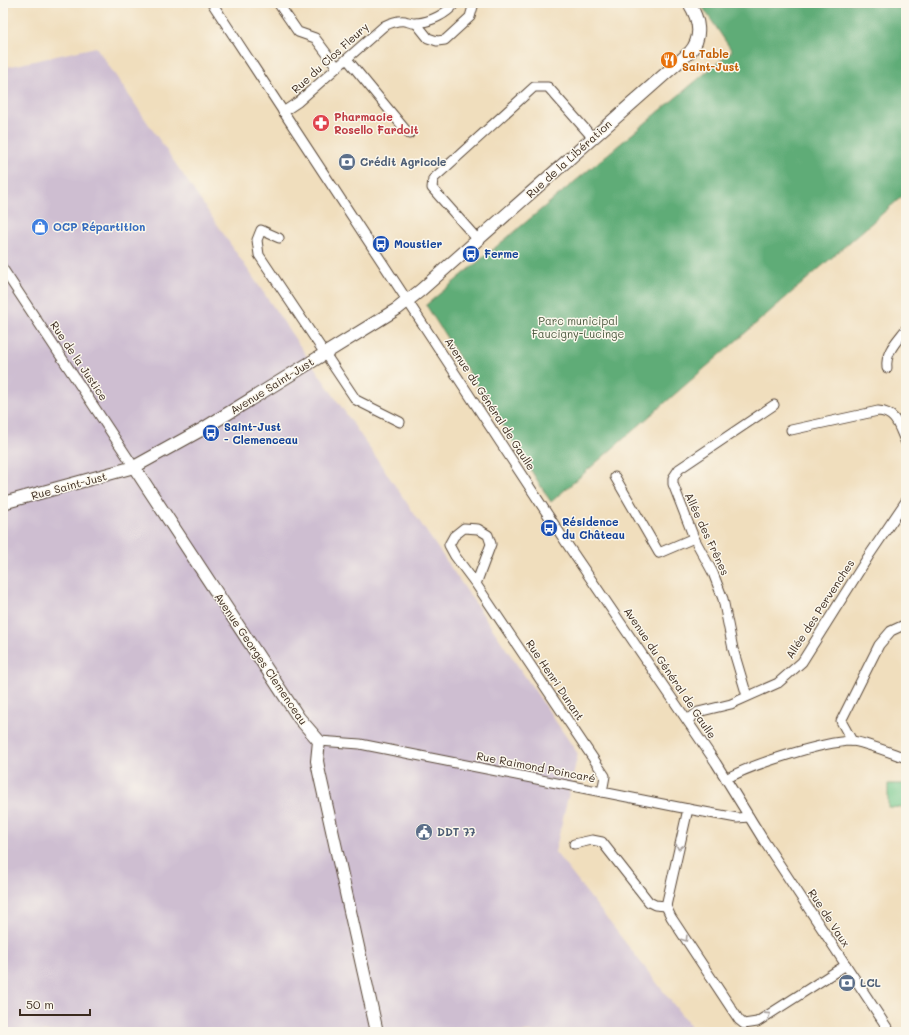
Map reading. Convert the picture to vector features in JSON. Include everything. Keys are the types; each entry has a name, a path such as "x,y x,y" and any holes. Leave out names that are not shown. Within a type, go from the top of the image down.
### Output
{"street":[{"name":"Avenue du Général de Gaulle","path":"212,3 570,547 688,720 749,817"},
{"path":"278,3 298,32 315,38 337,67"},
{"name":"Rue du Clos Fleury","path":"283,112 298,102 384,26 393,22 402,21 416,23 434,18 451,9 455,3"},
{"path":"416,23 428,38 437,41 445,40 470,18 474,3"},
{"name":"Rue de la Libération","path":"408,301 694,48 698,37 698,20 689,3"},
{"path":"347,58 409,134"},
{"path":"478,240 432,188 433,179 534,87 548,87 593,138"},
{"path":"279,238 261,230 257,240 259,255 356,400 400,422"},
{"name":"Rue de la Justice","path":"3,269 134,467"},
{"name":"Avenue Saint-Just","path":"134,467 200,430 325,354 408,301"},
{"path":"887,368 886,360 889,352 906,328"},
{"name":"Allée des Frênes","path":"747,696 733,649 723,599 713,574 694,538 674,489 673,478 679,469 774,405"},
{"path":"791,430 878,411 887,412 895,418 906,443"},
{"name":"Rue Saint-Just","path":"3,503 134,467"},
{"name":"Avenue Georges Clemenceau","path":"134,467 298,718 319,741"},
{"path":"614,477 659,553 694,538"},
{"name":"Allée des Pervenches","path":"688,720 698,712 731,704 778,683 802,662 868,557 906,501"},
{"name":"Rue Henri Dunant","path":"476,584 491,544 488,535 478,529 464,528 454,536 449,545 605,776 602,792"},
{"path":"852,741 841,721 879,645 890,631 906,624"},
{"path":"319,741 317,761 319,772 377,1032"},
{"name":"Rue Raimond Poincaré","path":"319,741 360,744 688,809 737,818 749,817"},
{"path":"726,779 738,772 763,763 822,746 852,741 906,758"},
{"path":"688,809 666,906 671,917 739,1020 744,1024 757,1022 846,965"},
{"name":"Rue de Vaux","path":"749,817 890,1032"},
{"path":"574,844 592,840 602,842 649,902 655,905 666,906"}],"shaded area":[{"path":"96,47 578,754 555,852 695,1032 3,1032 3,68"}],"green space":[{"name":"Parc municipal Faucigny-Lucinge","path":"700,3 906,3 906,193 551,502 426,305 732,51"},
{"path":"888,784 906,784 906,808 888,807"}],"place":[{"name":"La Table Saint-Just","path":"669,60"},
{"name":"Pharmacie Rosello Fardoit","path":"321,123"},
{"name":"Crédit Agricole","path":"347,162"},
{"name":"OCP Répartition","path":"40,227"},
{"name":"Moustier","path":"381,244"},
{"name":"Ferme","path":"471,254"},
{"name":"Saint-Just - Clemenceau","path":"211,433"},
{"name":"Résidence du Château","path":"549,528"},
{"name":"DDT 77","path":"424,832"},
{"name":"LCL","path":"847,983"}]}
